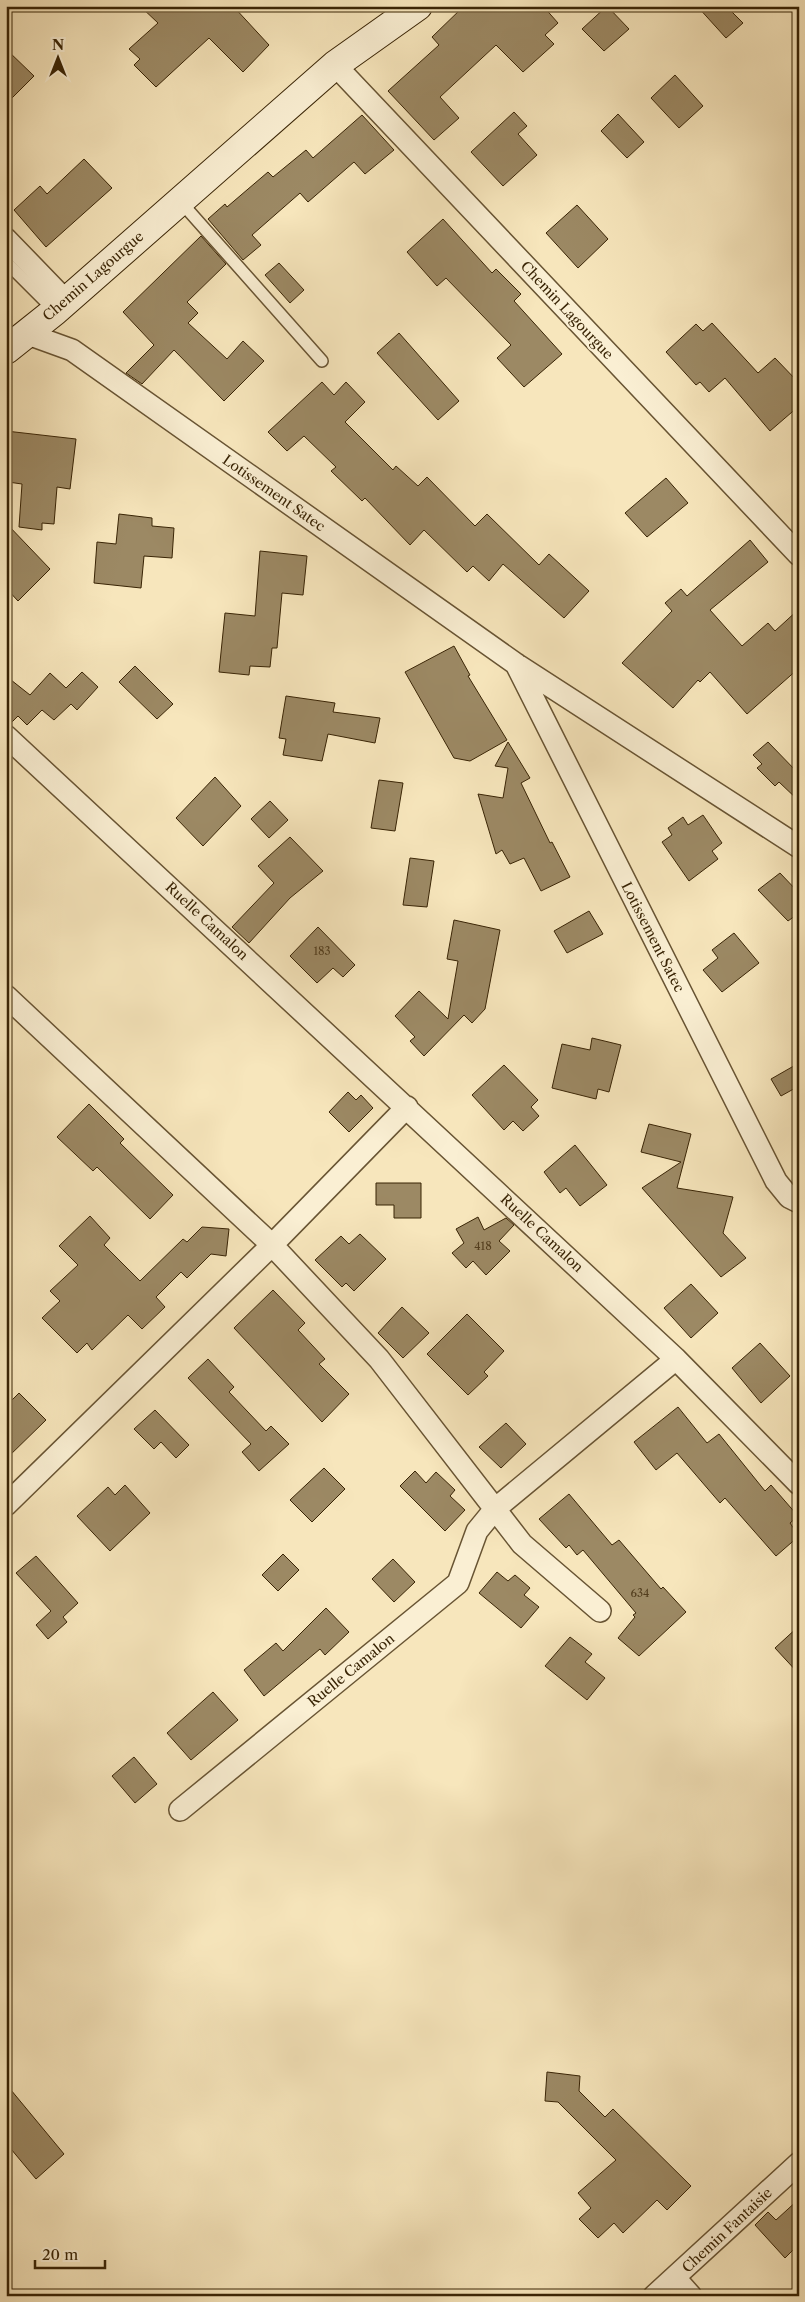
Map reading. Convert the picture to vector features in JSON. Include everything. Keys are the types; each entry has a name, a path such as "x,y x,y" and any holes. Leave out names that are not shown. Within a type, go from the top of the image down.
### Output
{"street":[{"name":"Chemin Lagourgue","path":"16,342 60,306 335,65 418,6"},
{"name":"Chemin Lagourgue","path":"335,65 799,554"},
{"path":"6,239 60,306"},
{"name":"Lotissement Satec","path":"16,342 72,350 516,664 799,847"},
{"name":"Lotissement Satec","path":"516,664 776,1181 789,1197 799,1202"},
{"name":"Ruelle Camalon","path":"6,736 676,1359 799,1484"},
{"path":"6,996 272,1244 379,1359 522,1544 600,1611"},
{"path":"6,1505 272,1244 407,1108"},
{"name":"Ruelle Camalon","path":"180,1810 458,1582 477,1531 495,1509 676,1359"},
{"name":"Chemin Fantaisie","path":"654,2296 799,2163"},
{"path":"675,2278 691,2296"}],"lane":[{"path":"180,201 322,361"},
{"path":"6,262 60,306"}],"building":[{"path":"140,6 233,6 269,45 243,72 209,38 156,87 134,65 140,59 129,49 158,23"},
{"path":"464,6 543,6 558,23 545,35 554,44 523,72 496,45 440,97 459,118 434,140 388,91 439,45 432,37"},
{"path":"607,6 629,29 604,51 582,29"},
{"path":"697,6 726,6 743,23 726,38"},
{"path":"6,49 34,76 6,104"},
{"path":"675,75 703,106 679,128 651,98"},
{"path":"514,112 527,126 518,134 537,155 503,186 471,152"},
{"path":"618,114 644,142 627,158 601,131"},
{"path":"362,115 394,150 365,174 354,162 308,202 300,193 252,235 261,245 243,260 208,219 225,204 227,207 268,172 273,177 306,150 313,158"},
{"path":"84,159 112,188 46,247 14,210 40,186 47,194"},
{"path":"577,205 608,239 578,268 546,233"},
{"path":"443,219 492,273 496,269 521,294 514,301 562,354 524,387 497,358 511,345 446,278 437,286 407,252"},
{"path":"201,236 226,264 187,302 198,313 188,323 227,359 243,341 264,361 224,401 174,350 142,384 126,373 154,345 123,312"},
{"path":"279,263 304,290 290,303 265,275"},
{"path":"712,323 758,373 775,358 799,383 799,406 770,431 725,378 709,392 700,382 696,385 666,352 696,324 703,331"},
{"path":"399,333 459,401 438,420 377,353"},
{"path":"322,382 334,395 346,382 365,402 345,422 393,470 396,466 418,486 427,477 475,526 487,514 539,565 549,554 589,591 564,618 503,564 489,581 473,566 467,572 424,530 410,545 365,498 362,501 331,471 336,467 304,436 287,451 268,432"},
{"path":"6,431 76,439 70,489 57,487 54,524 42,523 42,530 19,527 22,484 8,482 10,455 6,454"},
{"path":"666,478 688,503 647,537 625,513"},
{"path":"119,514 152,518 152,526 174,528 172,558 144,556 141,588 94,583 97,542 116,544"},
{"path":"6,523 50,569 18,601 6,588"},
{"path":"750,540 768,562 710,610 742,646 768,623 775,631 799,609 799,668 747,714 710,672 700,682 698,680 673,708 622,663 672,611 665,603 681,589 687,596"},
{"path":"260,551 307,556 303,595 282,593 277,648 272,648 270,667 250,666 249,675 219,672 225,613 255,616"},
{"path":"454,646 470,675 468,676 507,740 470,761 454,758 405,672"},
{"path":"135,666 173,704 157,719 119,682"},
{"path":"82,672 98,687 77,710 71,704 54,720 42,710 27,725 18,716 10,724 6,724 6,676 30,695 50,673 66,688"},
{"path":"286,696 335,703 333,712 380,718 375,743 328,734 322,761 283,755 286,739 279,738"},
{"path":"508,742 530,778 521,783 550,843 552,842 570,877 541,891 524,858 510,864 502,850 496,854 478,794 503,798 508,768 495,766"},
{"path":"768,742 799,774 799,801 779,782 775,786 757,768 762,764 753,755"},
{"path":"215,777 241,806 203,846 176,818"},
{"path":"379,780 403,783 395,831 371,828"},
{"path":"270,801 288,820 269,838 251,819"},
{"path":"703,815 722,843 712,851 718,859 689,881 662,842 672,835 668,828 683,817 688,825"},
{"path":"290,837 323,871 290,898 249,943 232,927 274,883 258,866"},
{"path":"410,858 434,861 427,907 403,905"},
{"path":"780,873 799,893 799,913 788,921 758,890"},
{"path":"589,911 603,934 567,953 554,931"},
{"path":"454,920 500,930 485,1009 472,1023 464,1015 424,1056 410,1041 415,1037 395,1016 419,991 448,1019 458,961 447,959"},
{"path":"318,927 355,965 343,977 333,968 317,983 290,956"},
{"path":"734,933 759,963 722,992 703,970 718,958 712,950"},
{"path":"592,1038 621,1045 609,1092 598,1089 596,1099 552,1088 562,1044 590,1050"},
{"path":"799,1063 799,1086 781,1096 771,1079"},
{"path":"504,1065 538,1100 531,1107 539,1116 523,1131 513,1121 504,1130 472,1095"},
{"path":"348,1092 356,1100 361,1095 373,1108 349,1132 329,1112"},
{"path":"89,1104 124,1139 120,1143 173,1195 150,1219 97,1167 93,1171 57,1137"},
{"path":"649,1124 691,1134 677,1188 733,1197 723,1233 746,1258 721,1277 642,1188 681,1162 641,1152"},
{"path":"575,1145 607,1185 580,1206 566,1188 560,1193 544,1172"},
{"path":"376,1183 421,1183 421,1218 394,1218 394,1205 376,1205"},
{"path":"90,1216 110,1238 104,1245 140,1281 183,1239 187,1242 202,1227 229,1229 226,1256 211,1254 187,1278 181,1272 156,1297 165,1307 142,1329 128,1315 92,1350 87,1343 77,1353 42,1318 60,1301 50,1291 78,1265 59,1246"},
{"path":"478,1217 484,1230 506,1218 514,1225 499,1241 510,1251 486,1275 473,1261 466,1268 452,1253 464,1243 456,1229"},
{"path":"360,1234 386,1259 354,1291 346,1283 342,1287 315,1260 341,1236 349,1244"},
{"path":"691,1284 718,1313 691,1338 664,1308"},
{"path":"273,1290 305,1323 298,1330 325,1359 319,1364 349,1394 322,1422 234,1328"},
{"path":"402,1307 429,1333 403,1358 378,1333"},
{"path":"467,1314 504,1351 484,1372 488,1376 468,1395 427,1354"},
{"path":"760,1343 790,1376 761,1403 732,1368"},
{"path":"208,1359 234,1387 229,1392 266,1431 271,1426 289,1444 259,1471 242,1452 251,1444 188,1378"},
{"path":"19,1393 46,1420 6,1459 6,1406"},
{"path":"678,1407 707,1443 719,1434 765,1491 771,1485 798,1516 790,1523 799,1536 776,1556 725,1498 720,1503 677,1453 656,1470 634,1442"},
{"path":"155,1410 189,1445 176,1458 161,1442 154,1449 134,1429"},
{"path":"506,1423 526,1444 501,1468 479,1447"},
{"path":"324,1468 345,1489 312,1522 290,1500"},
{"path":"415,1471 426,1483 436,1472 455,1490 450,1496 465,1510 445,1531 400,1486"},
{"path":"125,1485 150,1513 110,1551 77,1516 108,1487 115,1495"},
{"path":"569,1494 612,1545 619,1540 661,1589 663,1587 686,1612 639,1656 618,1638 635,1617 633,1615 636,1613 583,1550 577,1555 569,1545 566,1548 539,1519"},
{"path":"283,1554 299,1570 278,1591 262,1575"},
{"path":"36,1556 78,1603 63,1617 67,1622 48,1639 36,1625 51,1611 16,1573"},
{"path":"393,1559 415,1582 394,1602 372,1579"},
{"path":"497,1572 508,1581 515,1575 530,1588 524,1595 539,1607 521,1628 479,1593"},
{"path":"326,1608 349,1632 325,1655 320,1649 264,1696 244,1670 276,1643 283,1651"},
{"path":"799,1626 799,1674 775,1648"},
{"path":"570,1637 592,1654 585,1662 605,1678 587,1700 545,1666"},
{"path":"213,1692 238,1720 191,1760 167,1733"},
{"path":"134,1757 157,1784 135,1803 112,1776"},
{"path":"547,2072 580,2076 579,2091 605,2117 613,2109 691,2186 667,2210 657,2200 623,2233 614,2223 598,2238 579,2219 591,2208 578,2193 616,2160 558,2102 545,2101"},
{"path":"6,2084 64,2154 36,2179 6,2143"},
{"path":"799,2199 799,2244 785,2258 755,2225 768,2212 776,2220"}]}
